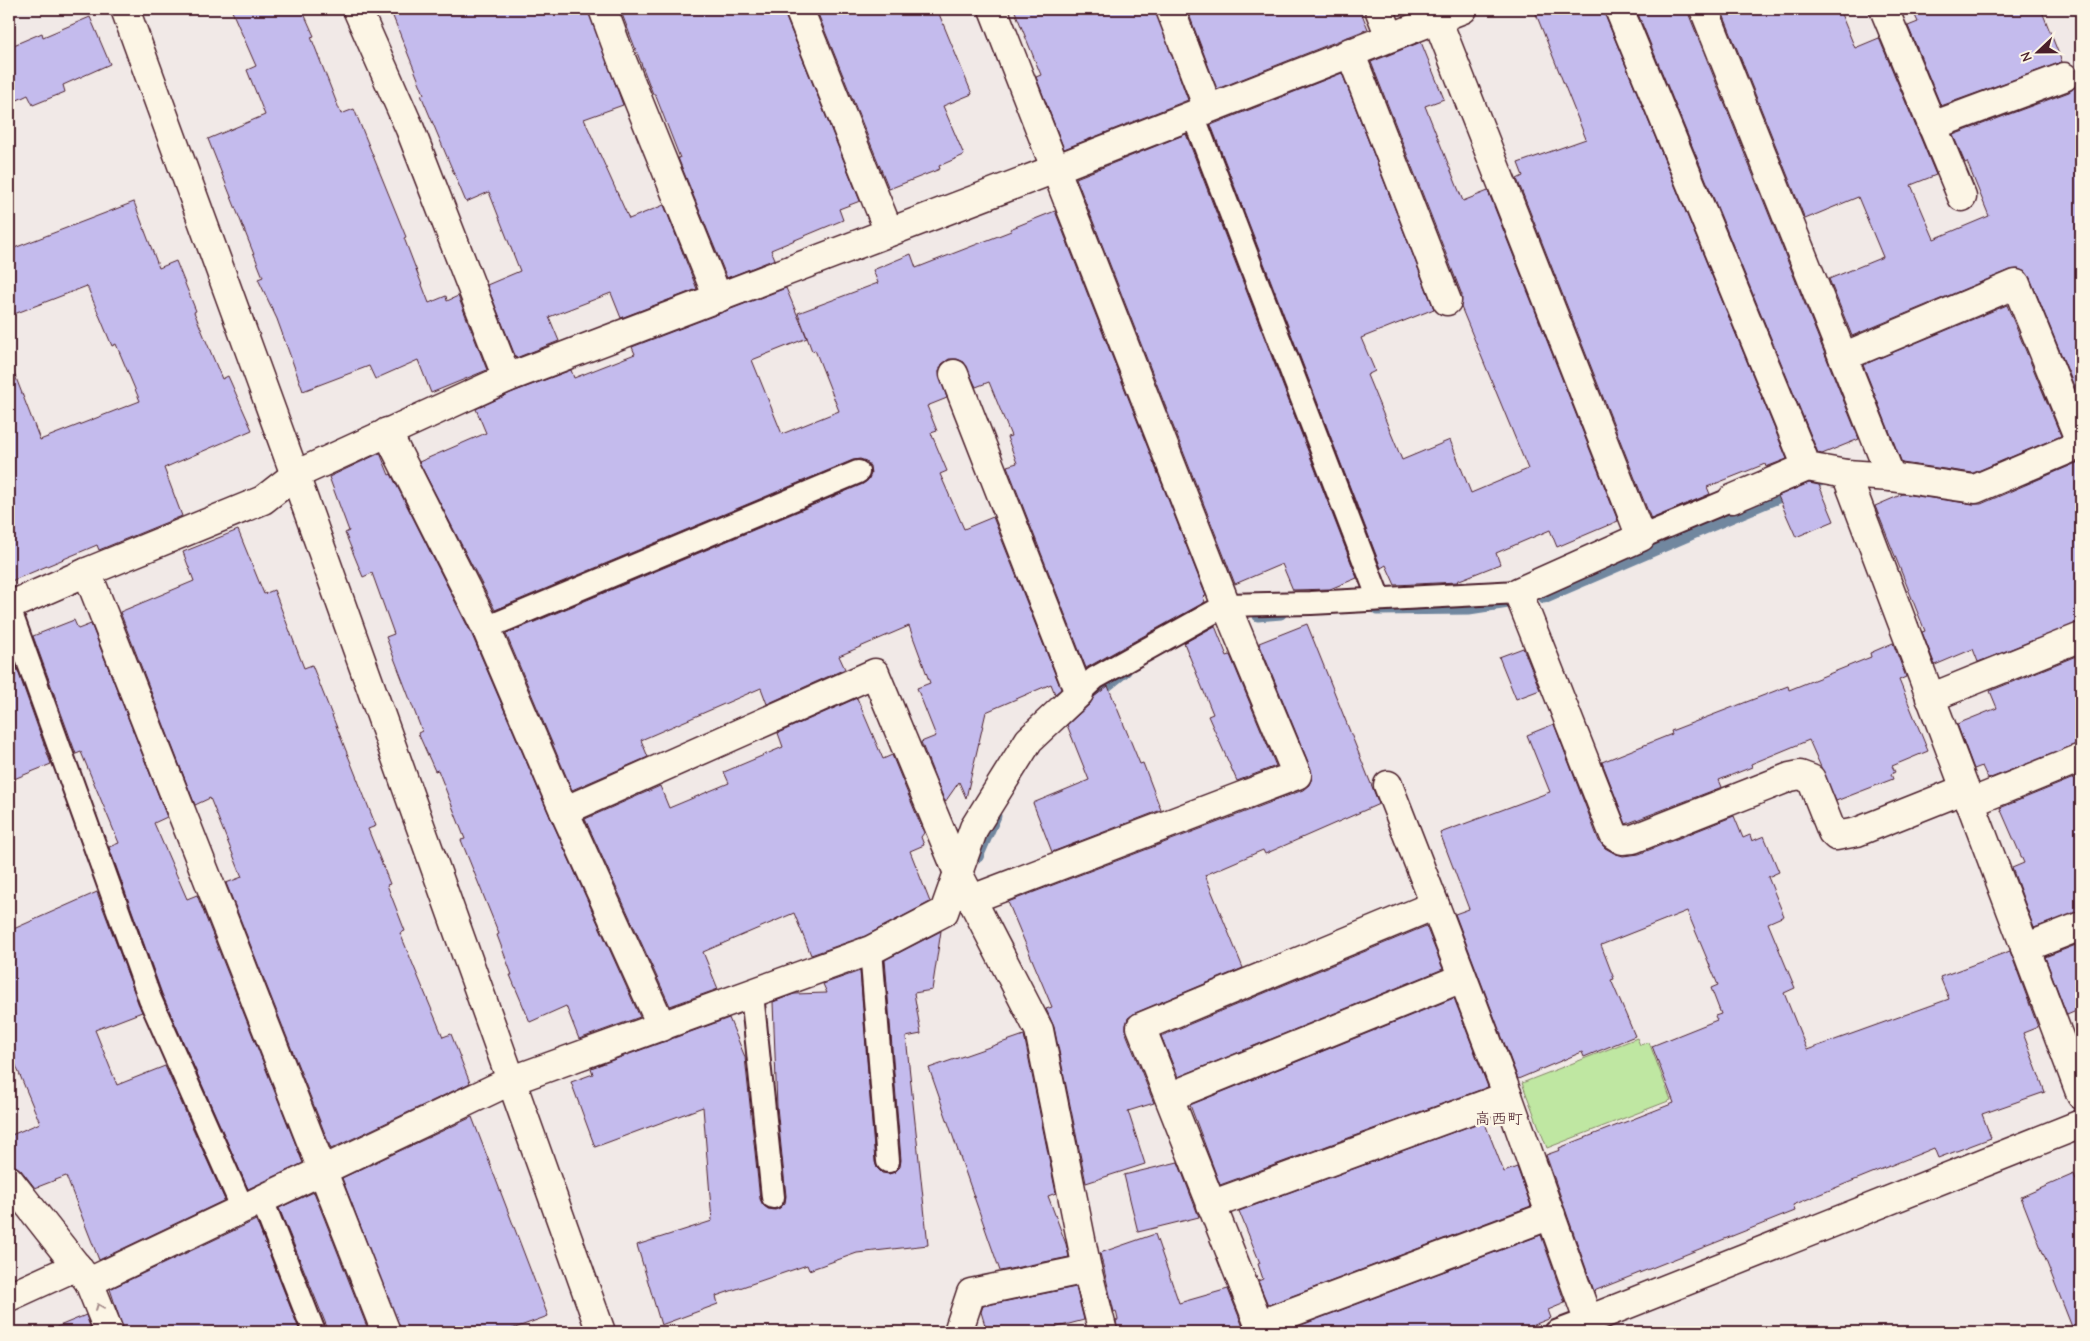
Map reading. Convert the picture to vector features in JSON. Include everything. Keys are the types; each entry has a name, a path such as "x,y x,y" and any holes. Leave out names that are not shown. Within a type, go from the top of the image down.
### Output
{"street":[{"path":"125,9 295,475 600,1332"},
{"path":"358,9 410,129 507,378"},
{"path":"603,9 718,298"},
{"path":"799,9 889,232"},
{"path":"972,899 1297,775 1226,605 993,9"},
{"path":"1170,9 1201,112"},
{"path":"1379,9 1390,37"},
{"path":"10,601 87,572 263,500 295,475 507,378 1055,169 1463,9"},
{"path":"1620,9 1807,467"},
{"path":"1704,9 1890,477"},
{"path":"1884,9 1962,197"},
{"path":"1437,19 1641,538 1518,592 1614,835 1622,840 1633,839 1790,777 1800,775 1811,779 1832,832 1836,836 1857,832 2081,758"},
{"path":"1350,52 1447,301"},
{"path":"1932,126 2064,76"},
{"path":"1732,499 1807,467 1846,474 1890,477 1975,489 2081,444 2016,284 1843,357"},
{"path":"9,1297 83,1274 252,1204 510,1081 579,1054 662,1027 871,950 944,912 974,828 1029,740 1079,693 954,374"},
{"path":"387,432 486,628 564,811 662,1027"},
{"path":"1846,474 2081,1095"},
{"path":"87,572 386,1332"},
{"path":"1930,698 2081,637"},
{"path":"564,811 875,673 958,872 1039,1030 1086,1269 1103,1332"},
{"path":"1388,784 1508,1096 1588,1320 2081,1124"},
{"path":"1435,905 1141,1027 1260,1329 1551,1215"},
{"path":"2025,948 2081,926"},
{"path":"1169,1096 1462,978"},
{"path":"1211,1205 1508,1096"},
{"path":"9,1180 83,1274 109,1332"},
{"path":"958,1332 971,1293 1086,1269"}],"lane":[{"path":"1201,112 1379,599"},
{"path":"486,628 858,472"},
{"path":"1641,538 1732,499"},
{"path":"1079,693 1096,678 1226,605 1518,592"},
{"path":"10,601 150,998 314,1332"},
{"path":"871,950 888,1162"},
{"path":"752,994 773,1197"},
{"path":"1556,1332 1588,1320"}],"green space":[{"path":"1637,1038 1640,1045 1649,1042 1671,1100 1547,1148 1522,1083"}],"building":[{"path":"231,9 302,9 314,36 311,37 341,114 354,109 406,237 404,238 429,303 446,296 447,301 458,296 487,370 431,393 418,360 375,379 369,366 303,391 277,319 258,279 263,277 208,139 265,115 247,70 256,66"},
{"path":"390,9 588,9 623,105 584,119 629,219 664,205 697,289 621,318 611,293 549,317 559,341 516,358 487,285 520,271 489,192 466,202 421,95 424,94"},
{"path":"620,9 784,9 860,201 839,209 843,220 771,250 775,259 727,278"},
{"path":"816,9 937,9 972,94 943,106 964,155 939,166 940,169 889,189"},
{"path":"1014,9 1155,9 1188,100 1064,149 1036,77 1041,75"},
{"path":"1187,9 1360,9 1368,29 1217,89"},
{"path":"1534,9 1604,9 1787,459 1766,467 1765,464 1707,487 1710,494 1651,519 1517,179 1523,176 1518,163 1586,139"},
{"path":"1636,9 1689,9 1689,15 1859,439 1822,454 1818,453"},
{"path":"1721,9 1839,9 1855,48 1879,38 1936,175 1911,185 1934,239 1989,216 1967,162 1965,163 1953,135 2069,92 2081,82 2081,403 2030,278 2026,272 2018,269 2010,270 1852,336 1829,279 1883,257 1858,197 1805,219"},
{"path":"1912,9 2041,9 2062,62 1941,106 1908,26 1918,22"},
{"path":"90,17 110,64 63,85 65,92 33,105 28,95 9,104 9,47 42,33 43,37"},
{"path":"1421,42 1444,99 1425,106 1463,201 1488,191 1618,521 1557,547 1550,530 1496,553 1500,564 1458,582 1395,585 1386,565 1381,568 1211,125 1342,73 1434,309 1361,338 1375,371 1367,375 1402,460 1450,440 1471,493 1528,469 1461,307 1462,295 1371,62"},
{"path":"1186,134 1357,578 1330,589 1293,590 1282,564 1235,584 1076,178"},
{"path":"134,202 159,268 176,261 196,311 194,312 222,379 228,376 252,430 164,468 182,516 99,550 97,545 9,582 9,366 11,365 40,440 140,401 116,344 112,346 87,286 9,316 9,250"},
{"path":"1055,211 1206,596 1203,597 1205,602 1086,668 1007,466 1017,463 1007,437 1011,436 989,382 976,387 964,362 957,359 949,359 942,364 939,372 947,398 927,406 937,431 931,433 947,471 940,474 964,529 993,517 1061,689 1055,694 1051,684 986,712 966,798 959,782 945,802 921,742 936,736 917,688 930,683 909,626 839,656 845,669 767,704 761,688 641,740 648,757 572,790 506,634 863,484 871,474 870,466 866,461 860,459 853,460 495,610 419,462 486,433 476,409 513,392 571,370 574,378 635,354 632,347 786,288 807,338 752,360 782,434 839,411 815,350 812,351 798,313 878,283 873,270 911,254 916,268 1011,231 1010,229"},
{"path":"2007,305 2061,436 1973,473 1902,463 1863,365"},
{"path":"380,453 389,475 391,474 472,635 550,817 640,1017 579,1039 566,1006 530,1022 510,975 512,975 497,935 499,934 461,840 465,839 438,770 435,771 418,733 422,731 386,637 394,634 372,573 363,577 345,533 349,531 329,477"},
{"path":"2081,461 2081,622 1978,662 1973,649 1935,665 1922,632 1925,631 1875,506 1903,494 1981,504"},
{"path":"1809,483 1819,485 1834,521 1796,537 1778,496"},
{"path":"238,530 264,594 274,590 304,668 312,665 376,826 368,829 390,884 387,885 405,931 400,933 443,1037 451,1034 470,1083 331,1149 226,883 242,877 210,798 195,805 120,612 194,581 183,552"},
{"path":"74,620 78,629 91,624 167,817 154,823 187,899 197,895 303,1163 248,1189 162,994 109,847 119,843 81,752 76,754 33,636"},
{"path":"1307,624 1379,804 1265,854 1263,850 1205,875 1243,968 1135,1013 1128,1018 1126,1033 1154,1103 1128,1111 1145,1164 1086,1183 1054,1027 1046,1009 1052,1007 1008,902 1303,790 1309,785 1312,778 1311,769 1259,643"},
{"path":"1215,626 1227,656 1230,655 1276,766 1237,781 1208,716 1213,714 1184,643"},
{"path":"1893,643 1906,677 1899,680 1928,751 1892,766 1895,772 1891,774 1893,779 1836,801 1809,740 1751,764 1752,767 1719,780 1722,787 1626,824 1602,762 1672,734 1671,731 1788,686 1789,690 1871,657 1870,653"},
{"path":"9,646 51,764 9,781"},
{"path":"1523,648 1540,690 1516,699 1499,657"},
{"path":"2081,654 2081,743 1988,779 1982,766 1974,769 1957,724 1997,708 1990,691"},
{"path":"1108,686 1140,764 1143,763 1161,810 1052,852 1033,803 1089,780 1067,725 1090,704 1094,697"},
{"path":"857,698 883,759 892,755 924,833 921,837 924,845 910,851 930,902 865,936 811,955 794,913 703,952 718,989 670,1006 585,819 660,786 669,808 729,783 724,772 783,747 778,733"},
{"path":"1554,724 1599,841 1605,848 1614,853 1623,856 1639,854 1734,816 1743,838 1750,835 1752,841 1764,836 1779,872 1768,877 1784,916 1768,923 1795,988 1784,993 1807,1050 1949,999 1940,977 2010,951 2038,1027 2023,1033 2045,1092 1982,1114 1991,1138 1938,1158 1934,1148 1793,1205 1795,1211 1594,1291 1546,1155 1560,1150 1559,1148 1674,1103 1652,1046 1717,1020 1715,1016 1721,1014 1711,988 1718,985 1687,911 1601,945 1614,979 1611,980 1635,1036 1584,1057 1582,1052 1518,1079 1455,914 1469,909 1440,833 1550,792 1527,735"},
{"path":"2081,775 2081,911 2034,928 2012,868 2024,863 2000,808"},
{"path":"97,892 142,1012 95,1030 117,1085 165,1066 225,1200 99,1260 66,1176 35,1188 21,1170 9,1165 9,1136 40,1123 9,1049 9,931"},
{"path":"1426,926 1443,969 1178,1077 1161,1036"},
{"path":"941,931 932,990 914,993 921,1034 906,1037 928,1245 857,1253 809,1270 807,1265 716,1296 718,1304 661,1325 637,1245 712,1221 703,1107 595,1147 571,1082 593,1074 591,1068 729,1018 745,1057 760,1199 768,1209 775,1210 785,1203 786,1196 777,1107 773,1002 794,994 827,993 823,984 860,971 875,1162 877,1168 882,1173 889,1174 895,1172 900,1167 901,1160 885,960"},
{"path":"2081,943 2081,1009 2067,1015 2045,957"},
{"path":"1454,998 1488,1087 1220,1185 1190,1105"},
{"path":"1024,1035 1056,1193 1048,1196 1069,1257 1000,1271 929,1068"},
{"path":"472,1117 548,1316 504,1332 401,1332 342,1178"},
{"path":"1484,1121 1504,1172 1517,1167 1531,1206 1268,1305 1258,1281 1263,1279 1258,1264 1260,1263 1239,1211"},
{"path":"1178,1162 1199,1217 1138,1232 1124,1175"},
{"path":"2074,1174 2081,1193 2081,1332 2074,1332 2021,1197"},
{"path":"314,1192 369,1332 329,1332 279,1208"},
{"path":"256,1220 299,1329 290,1332 124,1332 110,1289"},
{"path":"1155,1234 1179,1303 1228,1289 1245,1332 1118,1332 1116,1311 1114,1312 1100,1253"},
{"path":"1541,1235 1565,1303 1548,1310 1551,1318 1516,1332 1283,1332"},
{"path":"1076,1287 1084,1320 1039,1332 987,1332 981,1312 983,1306"},
{"path":"86,1315 92,1332 47,1332 47,1331"}],"waterway":[{"path":"2027,480 2046,475 2081,460"},
{"path":"1544,598 1820,481"},
{"path":"1377,610 1469,609 1508,603"},
{"path":"1258,616 1281,614"},
{"path":"1080,708 1126,671"},
{"path":"978,857 996,816"}],"district":[{"name":"高西町","path":"1499,1118"}]}
